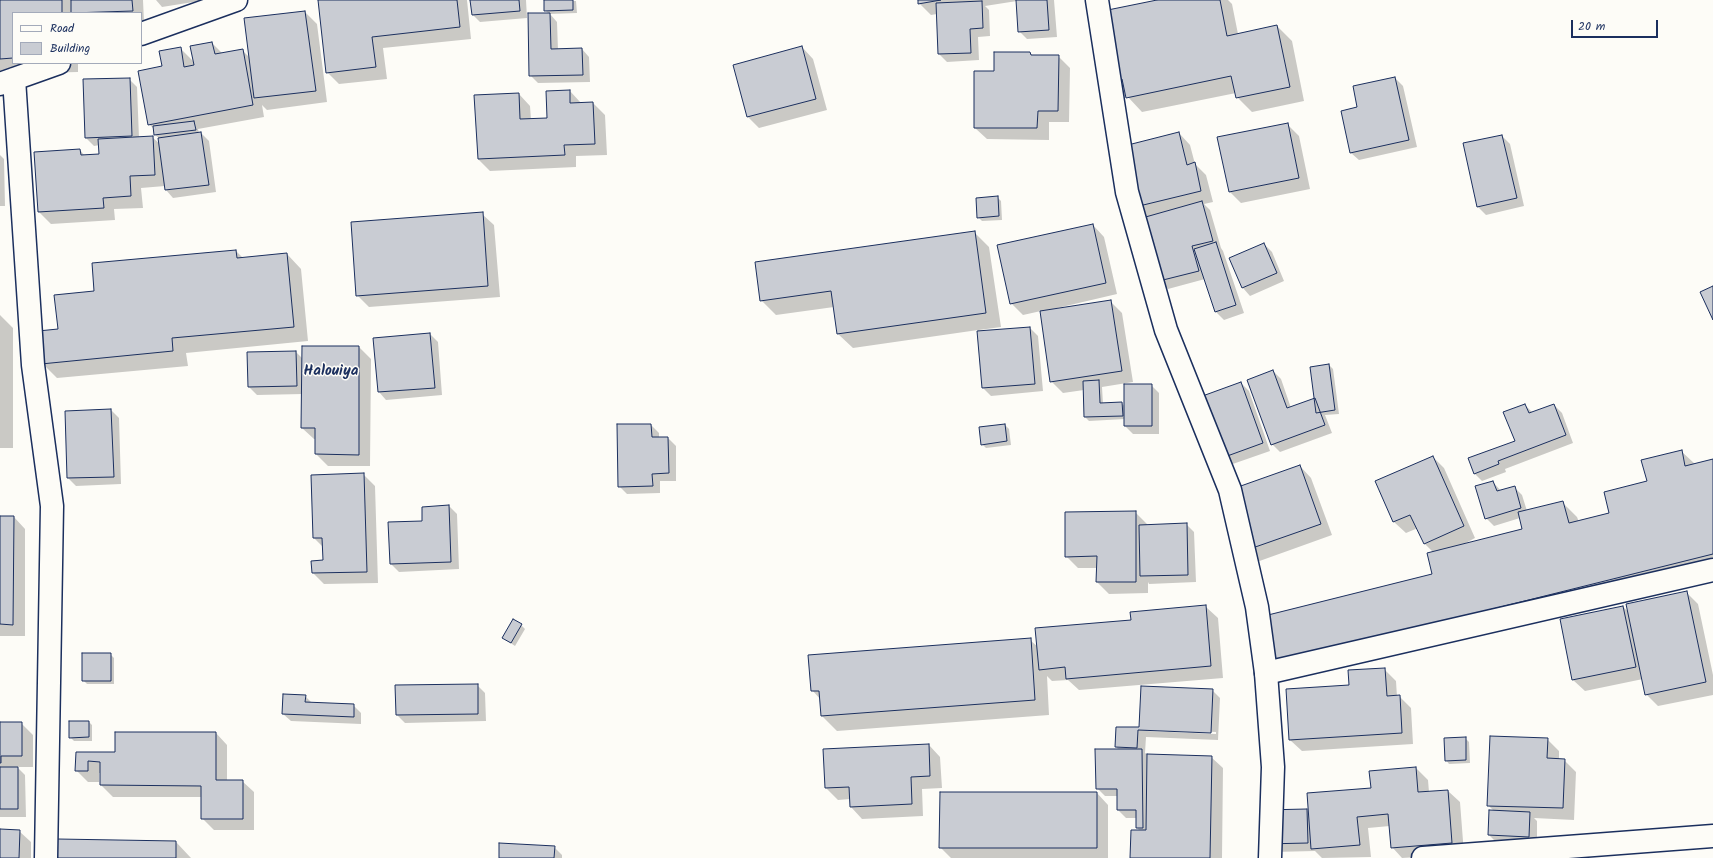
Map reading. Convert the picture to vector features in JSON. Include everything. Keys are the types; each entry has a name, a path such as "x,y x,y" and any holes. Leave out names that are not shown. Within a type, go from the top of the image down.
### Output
{"street":[{"path":"142,34 236,0"},
{"path":"1097,0 1127,192 1166,330 1230,490 1257,607 1266,673 1272,767 1270,858"},
{"path":"46,858 52,506 34,365 7,82 56,64"},
{"path":"1266,673 1713,570"},
{"path":"1423,858 1713,836"}],"building":[{"path":"0,0 62,0 62,12 12,12 12,58 0,59"},
{"path":"71,0 132,0 133,11 71,12"},
{"path":"318,0 457,0 460,27 372,37 376,67 326,73"},
{"path":"470,0 519,0 520,11 472,15"},
{"path":"544,0 573,0 573,10 544,11"},
{"path":"918,0 941,0 918,4"},
{"path":"1016,0 1047,0 1049,30 1018,32"},
{"path":"1157,0 1220,0 1227,36 1277,25 1290,87 1236,98 1231,76 1126,98 1122,79 1108,82 1093,13"},
{"path":"982,1 983,28 970,29 971,53 938,54 936,3"},
{"path":"305,11 316,91 254,98 244,18"},
{"path":"528,13 550,13 551,49 582,48 583,75 529,76"},
{"path":"212,42 215,54 243,49 253,105 148,125 138,71 162,66 159,51 181,47 184,67 194,65 190,46"},
{"path":"802,46 816,99 747,117 733,65"},
{"path":"994,52 1030,52 1031,55 1059,55 1058,111 1038,111 1037,128 974,128 974,71 994,71"},
{"path":"1395,77 1409,140 1350,153 1341,111 1357,107 1353,86"},
{"path":"130,78 132,136 85,138 83,79"},
{"path":"570,90 570,103 593,102 595,144 564,145 565,155 478,159 474,95 519,93 520,119 547,118 546,91"},
{"path":"194,121 196,130 154,135 153,126"},
{"path":"1288,123 1299,178 1229,192 1217,137"},
{"path":"201,132 209,185 165,190 158,138"},
{"path":"1179,132 1187,165 1195,162 1201,191 1135,207 1120,147"},
{"path":"1502,135 1517,198 1477,207 1463,143"},
{"path":"153,136 155,175 130,176 131,196 103,198 104,208 38,212 34,152 80,149 81,155 99,154 98,139"},
{"path":"998,196 999,216 977,218 976,198"},
{"path":"1202,201 1213,241 1192,246 1199,271 1159,281 1142,218"},
{"path":"483,212 488,286 356,296 351,222"},
{"path":"1093,224 1106,283 1010,304 997,245"},
{"path":"975,231 986,313 837,334 831,291 760,301 755,262"},
{"path":"1216,242 1236,305 1215,312 1194,249"},
{"path":"1264,243 1277,273 1242,288 1229,258"},
{"path":"236,250 237,258 287,253 294,327 172,338 173,351 41,364 38,331 58,329 54,295 94,291 92,263"},
{"path":"1713,286 1713,320 1700,292"},
{"path":"1111,300 1122,371 1050,382 1040,311"},
{"path":"1030,327 1035,384 982,388 977,331"},
{"path":"430,333 435,388 378,392 373,338"},
{"path":"302,346 359,346 359,455 315,454 315,428 301,428"},
{"path":"296,351 297,386 248,387 247,352"},
{"path":"1329,364 1335,410 1316,413 1310,367"},
{"path":"1273,370 1287,408 1315,398 1325,425 1271,445 1247,380"},
{"path":"1099,380 1100,403 1122,402 1123,416 1084,417 1083,381"},
{"path":"1241,382 1263,443 1219,459 1197,398"},
{"path":"1124,384 1152,384 1152,426 1124,426"},
{"path":"1525,404 1529,413 1554,404 1566,435 1498,461 1499,464 1474,474 1468,458 1515,441 1503,412"},
{"path":"111,409 114,477 67,478 65,411"},
{"path":"617,424 651,424 652,437 668,437 669,473 652,474 653,486 618,487"},
{"path":"1005,424 1007,441 981,445 979,427"},
{"path":"1682,450 1685,466 1713,459 1713,554 1264,666 1252,619 1432,574 1427,553 1522,529 1518,512 1563,501 1569,523 1609,513 1604,492 1647,481 1641,460"},
{"path":"1433,456 1464,526 1424,544 1410,515 1393,522 1375,481"},
{"path":"1300,465 1321,524 1241,552 1221,493"},
{"path":"364,473 367,572 312,573 311,561 323,560 322,538 313,538 311,475"},
{"path":"1493,481 1497,491 1515,486 1521,508 1485,519 1475,486"},
{"path":"449,505 451,562 390,564 388,522 422,521 422,507"},
{"path":"1136,511 1136,582 1096,582 1097,556 1065,557 1065,512"},
{"path":"0,516 14,516 13,625 0,624"},
{"path":"1187,523 1188,575 1140,576 1139,525"},
{"path":"1687,591 1706,682 1645,695 1626,604"},
{"path":"1206,605 1211,666 1066,679 1065,667 1039,670 1035,628 1131,620 1130,612"},
{"path":"1623,606 1636,667 1572,680 1560,619"},
{"path":"513,619 522,624 511,643 502,638"},
{"path":"1031,638 1035,700 821,716 819,691 811,691 808,655"},
{"path":"82,653 111,653 111,681 82,681"},
{"path":"1385,668 1387,696 1400,695 1402,733 1289,740 1286,689 1349,685 1348,670"},
{"path":"478,684 478,714 396,715 395,685"},
{"path":"1141,686 1213,689 1211,733 1138,730 1137,748 1115,747 1116,727 1139,727"},
{"path":"283,694 306,695 305,702 354,704 354,717 282,714"},
{"path":"69,721 89,721 89,737 69,738"},
{"path":"0,722 22,722 22,756 1,756 1,763 0,763"},
{"path":"115,732 216,732 216,780 243,780 243,819 201,819 201,786 100,785 100,762 88,761 88,771 75,771 76,752 115,752"},
{"path":"1490,736 1548,738 1547,758 1565,759 1563,808 1487,806"},
{"path":"1466,737 1466,760 1445,761 1444,738"},
{"path":"929,744 930,776 911,777 912,804 850,807 849,787 825,788 823,749"},
{"path":"1095,749 1142,749 1143,828 1136,828 1136,810 1117,810 1117,789 1096,789"},
{"path":"1147,754 1212,756 1210,858 1130,858 1131,830 1146,830"},
{"path":"0,767 18,767 18,809 0,809"},
{"path":"1416,767 1418,792 1448,790 1452,843 1391,848 1388,814 1357,817 1360,845 1311,849 1307,793 1371,788 1369,771"},
{"path":"940,792 1097,792 1097,848 939,848"},
{"path":"1307,809 1308,843 1264,844 1263,810"},
{"path":"1489,810 1530,812 1529,837 1488,835"},
{"path":"0,829 20,830 19,858 0,858"},
{"path":"57,839 176,841 176,858 56,858"},
{"path":"499,843 555,846 554,858 499,858"}],"district":[{"name":"Halouiya","path":"331,372"}]}
